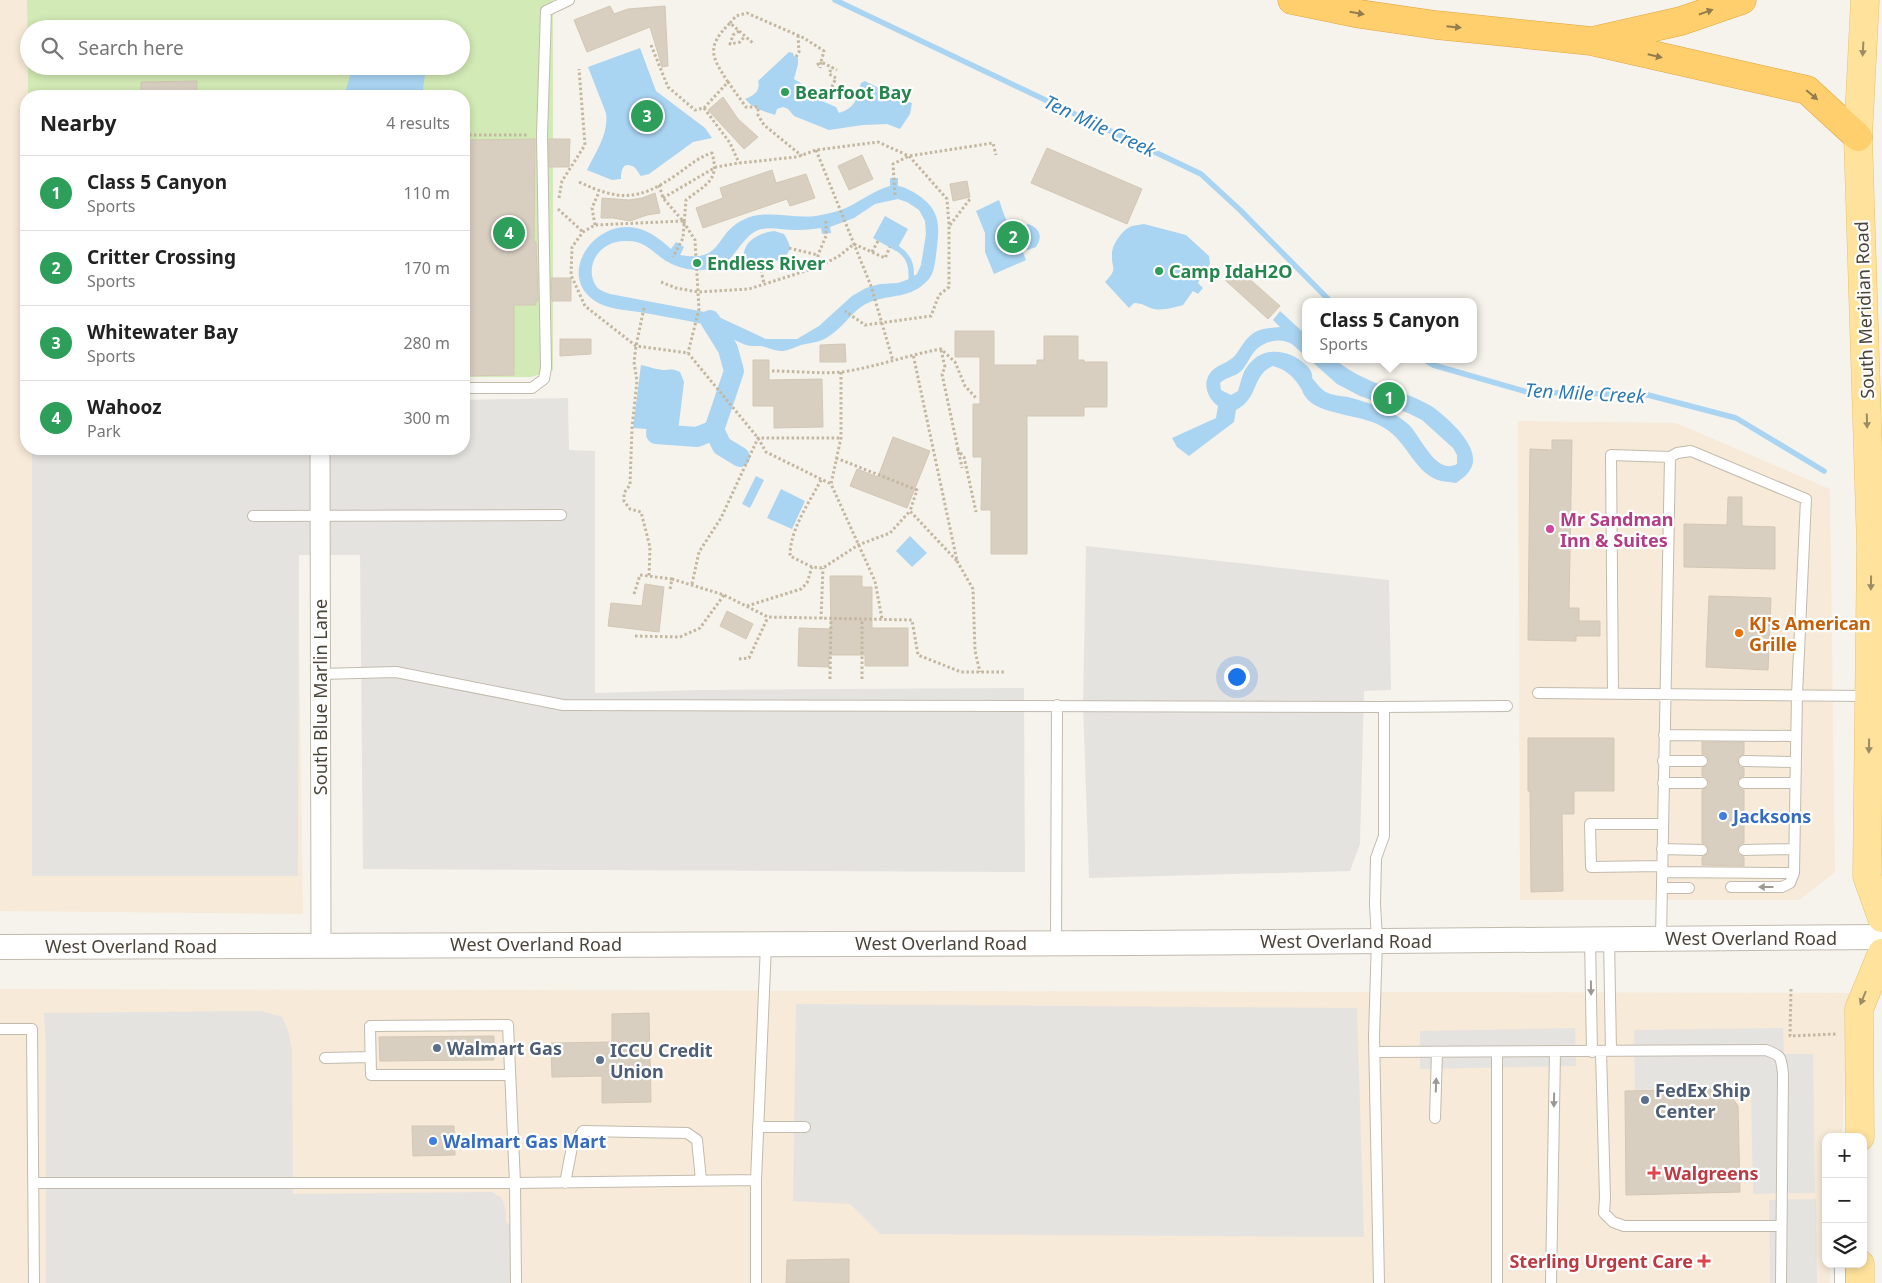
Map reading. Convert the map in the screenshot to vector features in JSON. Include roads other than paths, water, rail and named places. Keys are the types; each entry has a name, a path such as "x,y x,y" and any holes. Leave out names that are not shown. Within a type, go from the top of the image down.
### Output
{"highway":[{"path":"1292,0 1360,14 1436,25 1591,41 1806,90 1858,137"},
{"path":"1591,41 1681,21 1742,0"}],"main road":[{"name":"South Meridian Road","path":"1866,0 1858,137 1871,546 1867,876 1882,918"},
{"path":"1859,1133 1859,1008 1882,953"},
{"path":"1860,1268 1860,1283"}],"street":[{"name":"South Blue Marlin Lane","path":"320,455 321,945"},
{"name":"West Overland Road","path":"0,947 1056,943 1882,937"}],"lane":[{"path":"470,388 532,388 544,379 546,368 542,135 546,11 569,0"},
{"path":"1613,694 1611,455 1670,457 1677,453 1690,451 1806,499 1797,695 1794,873 1790,883 1782,887 1731,887"},
{"path":"1661,938 1664,694 1670,457"},
{"path":"253,516 561,515"},
{"path":"320,674 396,672 563,705 1506,706"},
{"path":"1538,693 1870,696"},
{"path":"1056,943 1057,705"},
{"path":"1379,1283 1375,1052 1376,858 1384,836 1384,707"},
{"path":"1664,735 1796,736"},
{"path":"1663,761 1702,762"},
{"path":"1744,762 1795,762"},
{"path":"1663,783 1702,783"},
{"path":"1744,783 1795,783"},
{"path":"1663,824 1590,824 1591,867 1794,873"},
{"path":"1662,849 1702,850"},
{"path":"1744,850 1794,849"},
{"path":"1662,888 1689,888"},
{"path":"1600,939 1604,1213 1613,1222 1624,1226 1781,1226"},
{"path":"1600,939 1601,1052"},
{"path":"756,1283 756,1180 766,944"},
{"path":"510,1075 371,1075 370,1026 508,1025 510,1075 514,1183 516,1283"},
{"path":"0,1029 32,1029 34,1283"},
{"path":"1375,1052 1766,1050 1777,1054 1781,1059 1782,1074 1781,1283"},
{"path":"1435,1118 1437,1052"},
{"path":"1497,1052 1497,1283"},
{"path":"1550,1283 1555,1052"},
{"path":"325,1058 370,1057"},
{"path":"758,1127 804,1127"},
{"path":"565,1183 572,1147 583,1131 687,1133 697,1140 701,1180"},
{"path":"33,1183 565,1183 756,1180"},
{"path":"1840,1268 1840,1283"}],"water":[{"path":"640,48 656,91 705,128 712,138 693,142 649,174 641,176 636,169 626,165 622,171 621,179 612,180 587,170 606,128 606,113 588,67"},
{"name":"Bearfoot Bay","path":"789,52 798,58 794,79 814,91 815,98 836,107 839,113 853,105 861,83 865,81 912,103 910,114 900,129 887,124 829,130 794,116 788,109 783,107 777,109 775,115 752,105 745,99 756,92 759,84 758,81"},
{"path":"350,75 425,75 423,90 346,90"},
{"name":"Endless River","path":"890,178 898,178 898,186 918,195 932,208 938,222 938,237 932,275 915,290 870,302 856,311 833,333 819,341 783,351 763,346 746,345 714,328 702,324 605,306 595,301 584,291 579,279 579,267 591,243 602,234 615,229 629,227 641,229 657,237 671,249 676,242 684,247 680,255 705,255 712,251 735,225 753,216 771,214 807,217 828,214 846,208 890,186","holes":["898,199 907,202 919,210 925,221 926,234 921,265 917,274 898,283 880,284 866,288 852,296 819,326 797,339 766,339 710,313 610,294 598,288 592,276 593,262 596,256 606,246 619,241 639,243 677,266 693,270 705,270 719,267 725,263 750,235 761,229 801,230 821,228 822,234 831,233 830,227 854,218 875,204"]},
{"path":"999,200 1005,218 1013,228 1017,230 1028,224 1038,230 1040,236 1036,247 1028,250 1021,247 1026,260 994,274 985,252 985,233 976,211"},
{"path":"885,216 908,229 896,251 873,238"},
{"name":"Camp IdaH2O","path":"1144,224 1186,235 1209,256 1210,264 1198,283 1203,288 1198,294 1193,291 1183,305 1158,309 1134,303 1129,308 1105,282 1113,271 1112,250 1119,237 1132,226"},
{"path":"774,231 784,234 788,240 788,253 764,268 752,269 744,260 745,248 757,236"},
{"path":"1280,311 1302,331 1302,353 1285,341 1280,340 1266,343 1257,348 1240,372 1220,383 1221,390 1231,395 1238,391 1247,367 1259,356 1266,353 1280,352 1294,356 1306,365 1311,371 1312,378 1325,392 1380,407 1394,414 1413,429 1435,459 1449,466 1457,464 1457,455 1453,448 1422,420 1360,396 1337,384 1313,363 1340,363 1369,380 1431,406 1453,424 1471,450 1472,466 1467,474 1456,483 1432,478 1386,429 1367,420 1315,405 1307,399 1299,385 1290,375 1273,366 1261,375 1249,399 1236,410 1234,422 1189,456 1177,447 1172,438 1216,418 1218,406 1210,398 1206,383 1210,373 1234,357 1253,333 1262,329 1280,327 1273,320"},
{"path":"641,365 680,372 684,382 678,431 633,428"},
{"path":"756,476 764,480 750,508 742,504"},
{"path":"781,489 805,501 792,529 767,518"},
{"path":"910,536 927,553 912,567 896,551"}],"waterway":[{"name":"Ten Mile Creek","path":"835,0 1201,174 1240,210 1327,298"},
{"path":"897,248 906,256 910,264 911,285"},
{"path":"659,404 656,434 697,437 714,430 734,371 728,349 710,320"},
{"name":"Ten Mile Creek","path":"1430,363 1527,392 1648,395 1736,418 1824,471"},
{"path":"714,430 722,446 740,457"}],"place":[{"name":"Bearfoot Bay","path":"785,92"},
{"name":"Whitewater Bay","path":"647,116"},
{"name":"Wahooz","path":"509,233"},
{"name":"Critter Crossing","path":"1013,237"},
{"name":"Endless River","path":"697,263"},
{"name":"Camp IdaH2O","path":"1159,271"},
{"name":"Class 5 Canyon","path":"1389,398"},
{"name":"Mr Sandman Inn & Suites","path":"1550,529"},
{"name":"KJ's American Grille","path":"1739,633"},
{"name":"Jacksons","path":"1723,816"},
{"name":"Walmart Gas","path":"437,1048"},
{"name":"ICCU Credit Union","path":"600,1060"},
{"name":"FedEx Ship Center","path":"1645,1100"},
{"name":"Walmart Gas Mart","path":"433,1141"},
{"name":"Walgreens","path":"1654,1173"},
{"name":"Sterling Urgent Care","path":"1704,1261"}]}
